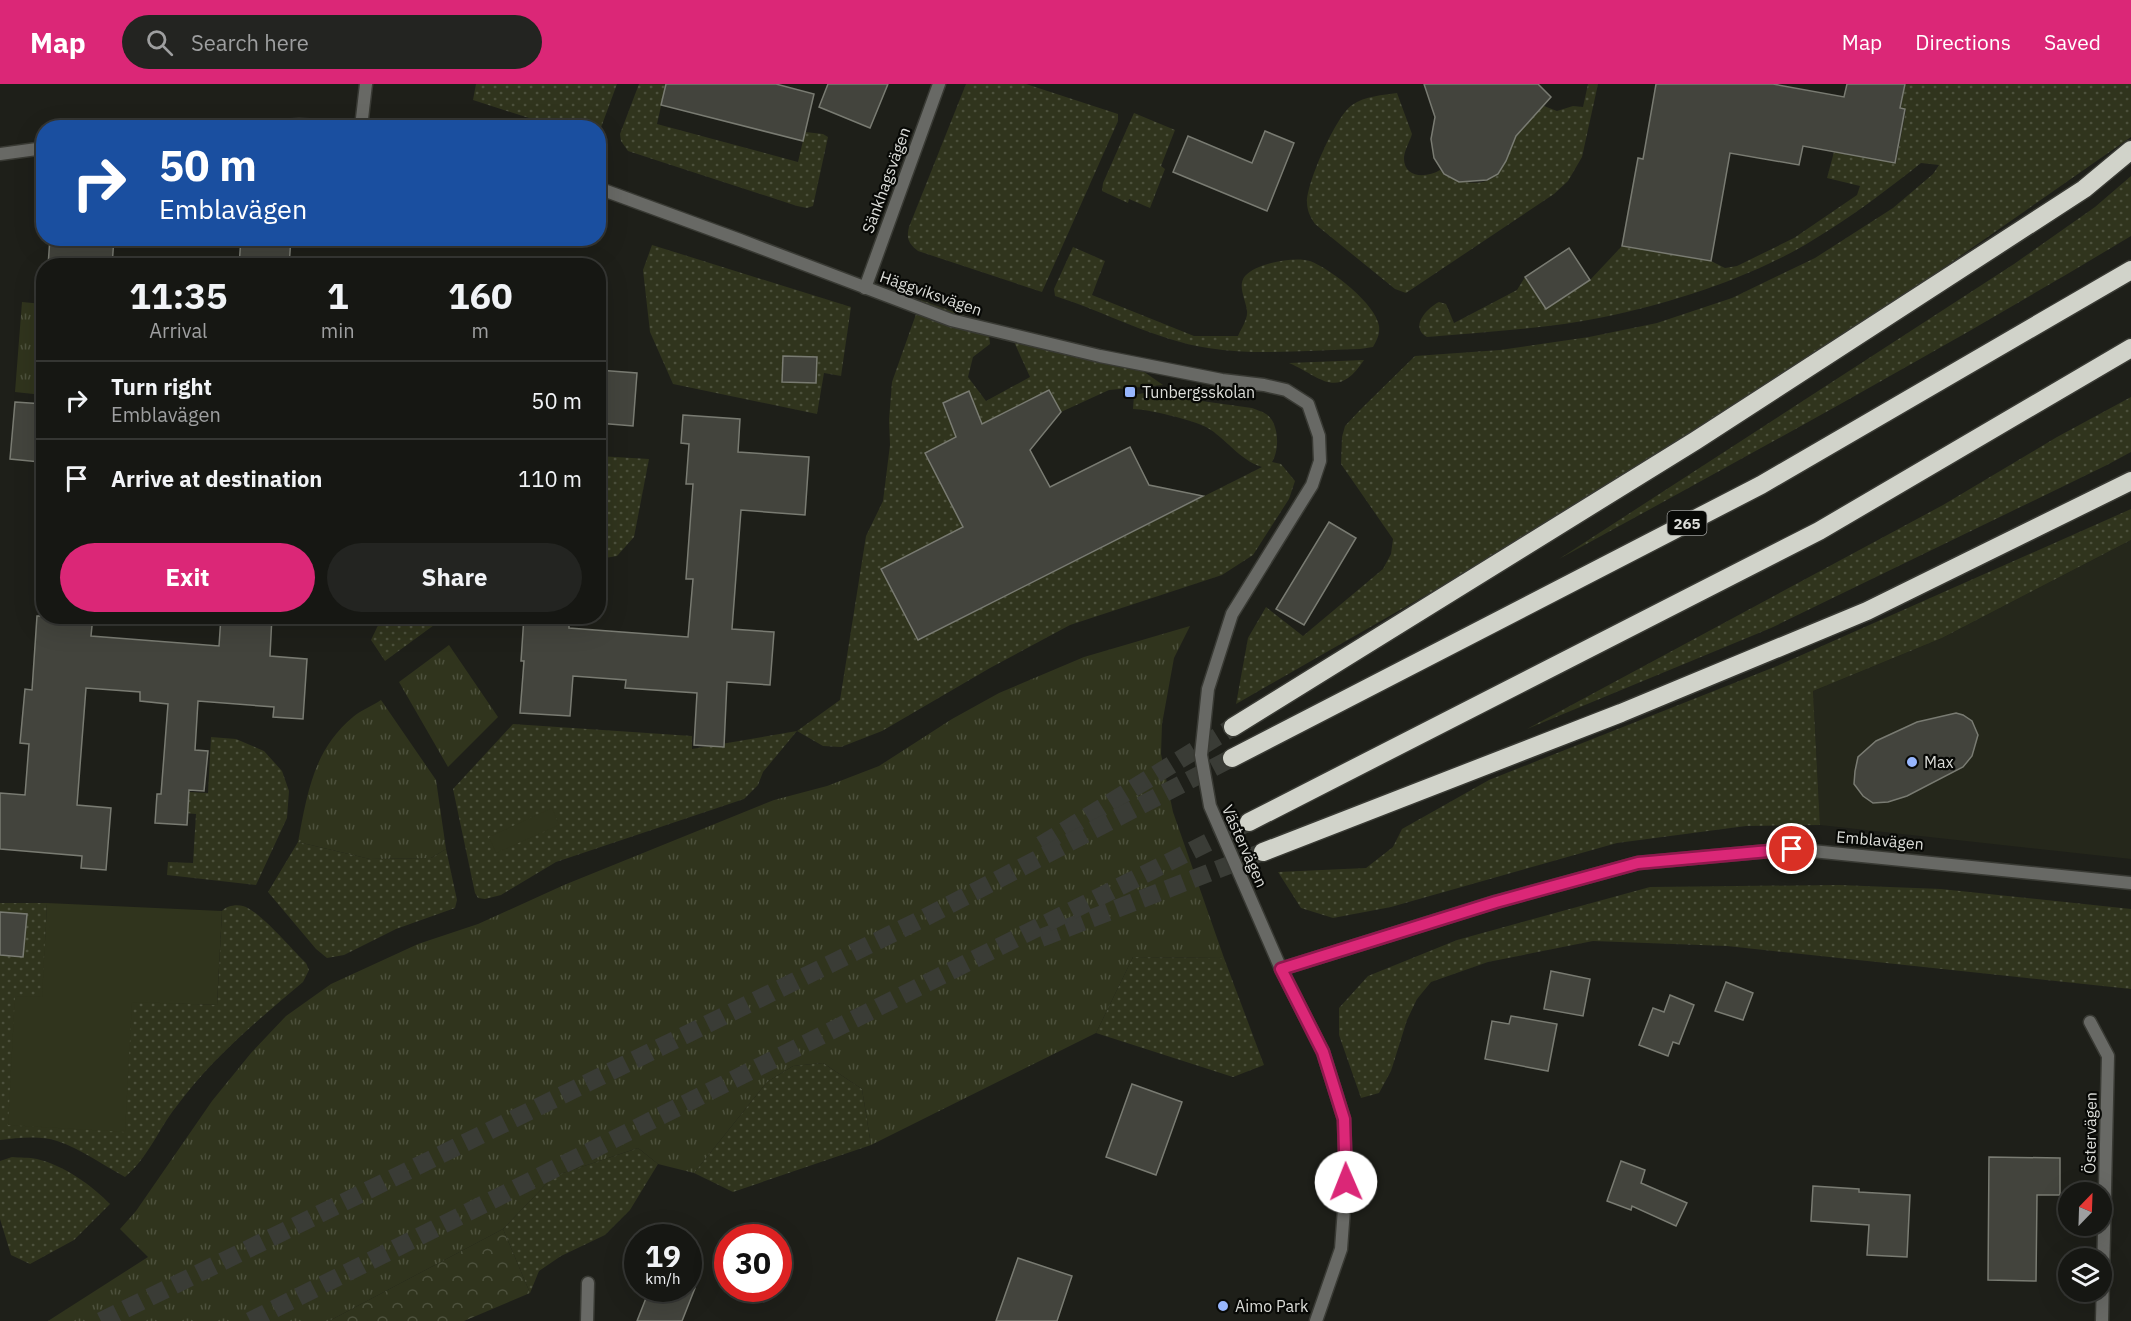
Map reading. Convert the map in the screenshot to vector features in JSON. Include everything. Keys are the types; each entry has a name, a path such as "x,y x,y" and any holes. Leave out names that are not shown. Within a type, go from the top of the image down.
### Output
{"highway":[{"path":"1233,727 1685,447 1846,344 2084,189 2131,150"},
{"name":"265","path":"1232,758 1761,485 2131,270"},
{"path":"1249,822 1819,531 2131,348"},
{"path":"1263,852 1621,713 1867,611 2131,481"}],"street":[{"path":"362,120 366,84"},
{"name":"Sänkhagsvägen","path":"866,288 939,84"},
{"path":"0,154 36,149"},
{"name":"Häggviksvägen","path":"606,191 951,320 1101,356 1222,380 1264,385"},
{"name":"Västervägen","path":"1264,385 1286,390 1308,404 1319,436 1320,461 1312,485 1232,614 1208,689 1201,755 1210,806 1281,969 1323,1052 1344,1119 1346,1182 1341,1249 1316,1321"},
{"name":"Emblavägen","path":"1281,969 1496,902 1638,863 1792,849 2131,883"},
{"name":"Östervägen","path":"2090,1022 2108,1056 2102,1321"},
{"path":"587,1321 588,1283"}],"shaded area":[{"path":"2131,540 2131,859 1820,825 1813,691 1942,638"}],"green space":[{"path":"476,84 617,84 604,120 535,120 473,100"},
{"path":"639,84 666,84 657,124 798,162 805,132 823,134 828,137 813,206 807,208 797,206 628,151 621,141 620,134"},
{"path":"966,84 1026,84 1118,114 1118,121 1042,292 918,251 909,241 909,227"},
{"path":"1588,84 1598,84 1582,157 1568,181 1554,194 1406,293 1395,289 1315,224 1310,216 1308,193 1317,165 1338,122 1345,112 1357,102 1374,96 1397,93 1412,134 1404,157 1407,169 1417,175 1435,173 1440,170 1462,181 1478,183 1493,178 1499,172 1518,133 1544,106 1557,111 1573,106 1583,107"},
{"path":"1905,84 2131,84 2131,137 1695,441 1236,704 1248,638 1266,607 1303,636 1383,569 1391,554 1393,539 1341,464 1342,437 1345,426 1415,356 1500,350 1589,337 1657,323 1732,298 1815,258 1893,208 1933,174 1939,165 1921,163 1841,222 1790,253 1739,277 1685,296 1604,317 1560,324 1427,337 1420,328 1425,313 1439,302 1446,304 1454,323 1517,290 1525,277 1546,309 1590,280 1622,246 1711,261 1725,268 1737,266 1794,238 1857,195 1860,186 1827,178 1834,152 1896,163 1906,110 1901,108"},
{"path":"1134,113 1175,130 1161,166 1165,169 1150,208 1129,199 1128,203 1102,191 1103,183"},
{"path":"2131,176 2131,236 1918,360 1559,559 2014,264 2095,207"},
{"path":"652,245 851,307 841,376 824,373 817,414 673,384 650,332 643,270"},
{"path":"1073,247 1105,261 1092,295 1194,336 1238,336 1247,314 1242,284 1250,271 1276,262 1295,259 1310,261 1340,279 1370,308 1379,326 1378,337 1373,347 1360,349 1265,352 1208,348 1169,339 1055,296 1054,289"},
{"path":"921,300 988,324 990,344 973,357 968,377 986,401 1030,377 1010,333 1130,362 1163,385 1109,390 1061,412 1049,390 925,453 963,527 881,569 918,640 1262,467 1239,454 1206,427 1170,415 1133,409 1134,395 1144,393 1252,408 1264,413 1274,423 1277,444 1272,462 1281,464 1295,481 1289,499 1253,555 1222,575 1070,625 990,668 882,731 841,747 823,746 797,731 840,700 866,536 883,501 890,445 892,382"},
{"path":"22,302 36,303 36,394 15,392"},
{"path":"1364,360 1345,380 1337,383 1320,379 1289,363"},
{"path":"2131,397 2131,452 1771,628 1527,729 1943,505 2057,437"},
{"path":"606,456 649,459 634,537 617,556 606,558"},
{"path":"2131,509 2131,540 1942,638 1813,691 1820,825 1746,826 1617,843 1391,907 1333,918 1301,908 1278,872 1366,868 1393,847 1402,829 1489,780 1777,666"},
{"path":"378,624 435,624 385,661 371,640"},
{"path":"1190,626 1174,658 1162,724 1161,754 1173,812 1224,958 1133,957 1096,1033 871,1145 862,1089 823,1063 793,1066 767,1082 694,1173 658,1164 638,1148 554,1176 503,1229 329,1321 48,1321 148,1257 120,1229 136,1211 212,1101 251,1053 286,1016 331,984 418,944 478,924 564,885 774,800 827,786 879,766 952,719 999,693 1084,657"},
{"path":"449,645 498,717 448,767 399,682"},
{"path":"381,700 436,780 446,849 431,858 370,859 298,842 309,790 320,759 340,730 353,717"},
{"path":"513,724 692,736 692,749 797,731 763,772 758,785 744,799 556,862 501,895 485,899 478,898 475,893 453,789"},
{"path":"211,737 236,739 264,751 282,771 289,791 287,818 256,885 167,875 168,862 193,863 196,814 171,812 172,791 208,793"},
{"path":"552,808 559,825 496,853 489,837"},
{"path":"298,842 370,859 431,858 446,849 457,900 455,908 396,929 344,955 327,958 316,949 268,892"},
{"path":"1839,885 1941,889 2131,909 2131,989 1727,946 1593,941 1488,962 1431,982 1417,999 1407,1020 1391,1071 1379,1093 1361,1098 1339,1035 1339,1008 1368,976 1457,940 1650,887"},
{"path":"0,903 47,903 43,997 217,1005 222,911 234,905 243,906 258,915 306,963 309,970 303,982 252,1026 204,1073 170,1116 140,1161 125,1177 57,1141 36,1138 0,1140"},
{"path":"47,903 222,911 217,1005 132,1002 125,1132 8,1125 15,996 42,997"},
{"path":"1133,957 1224,958 1264,1065 1233,1077 1096,1033"},
{"path":"823,1063 862,1089 871,1145 733,1192 694,1173 767,1082 793,1066"},
{"path":"638,1148 658,1164 630,1210 605,1235 561,1256 539,1271 530,1293 503,1229 554,1176"},
{"path":"12,1157 34,1158 57,1166 85,1183 110,1204 74,1240 30,1264 11,1255 0,1219 0,1161"},
{"path":"503,1229 530,1293 464,1321 329,1321"}],"building":[{"path":"666,84 776,84 814,94 803,141 661,105"},
{"path":"828,84 888,84 870,128 819,107"},
{"path":"1424,84 1538,84 1551,97 1516,136 1498,174 1487,180 1459,182 1444,174 1434,158 1431,139 1435,117"},
{"path":"1656,84 1773,84 1844,97 1847,84 1905,84 1900,108 1905,109 1895,163 1803,146 1799,165 1730,153 1711,261 1622,246 1638,158 1643,159"},
{"path":"1265,131 1294,143 1267,211 1173,172 1188,136 1252,163"},
{"path":"49,246 113,246 113,258 49,258"},
{"path":"240,246 290,246 290,258 240,258"},
{"path":"1569,248 1590,280 1546,309 1525,277"},
{"path":"783,356 817,357 816,383 782,382"},
{"path":"606,371 637,373 633,426 606,424"},
{"path":"1049,390 1061,412 1030,450 1050,487 1130,447 1149,485 1203,496 918,640 881,569 963,527 925,453 956,437 943,403 969,391 982,424"},
{"path":"15,402 36,403 36,462 10,459"},
{"path":"683,415 740,419 738,452 809,457 805,515 741,510 732,629 774,632 770,685 727,682 724,747 694,745 697,693 625,688 626,680 573,676 570,716 520,713 524,661 521,661 523,624 569,624 569,628 688,637 693,579 686,579 693,484 686,484 689,444 681,443"},
{"path":"1329,522 1356,538 1304,625 1276,609"},
{"path":"36,624 92,624 91,636 219,646 220,624 272,624 270,656 307,659 303,719 273,717 274,707 198,701 195,750 208,751 204,791 189,790 187,825 155,823 157,794 161,794 168,704 140,701 140,692 86,688 77,805 111,808 106,870 81,868 82,856 0,849 0,793 25,795 29,744 20,743 25,689 32,690"},
{"name":"Max","path":"1956,713 1972,721 1978,735 1972,756 1963,767 1907,796 1888,802 1873,803 1863,796 1854,784 1858,757 1876,741 1917,722"},
{"path":"0,912 27,914 23,957 0,955"},
{"path":"1551,971 1590,979 1583,1016 1544,1009"},
{"path":"1726,982 1753,993 1743,1020 1715,1011"},
{"path":"1670,995 1694,1005 1679,1044 1673,1042 1668,1056 1639,1045 1653,1008 1664,1012"},
{"path":"1511,1016 1557,1024 1548,1071 1485,1059 1492,1021 1509,1024"},
{"path":"1132,1084 1182,1102 1156,1175 1106,1157"},
{"path":"1989,1157 2060,1158 2058,1195 2037,1195 2036,1281 1988,1280"},
{"path":"1621,1161 1645,1170 1641,1183 1687,1203 1676,1226 1632,1206 1631,1210 1607,1201"},
{"path":"1813,1186 1910,1195 1907,1257 1867,1255 1869,1225 1811,1221"},
{"path":"1018,1258 1072,1276 1057,1321 996,1321"},
{"path":"644,1302 689,1302 682,1321 637,1321"}],"tunnel":[{"path":"1041,845 1233,727"},
{"path":"101,1321 920,920 1232,758"},
{"path":"250,1321 1249,822"},
{"path":"1041,938 1263,852"}],"place":[{"name":"Tunbergsskolan","path":"1130,392"},
{"name":"Max","path":"1912,762"},
{"name":"Aimo Park","path":"1223,1306"}],"route":[{"path":"1346,1182 1344,1119 1323,1052 1281,969 1496,902 1638,863 1792,849"}]}
